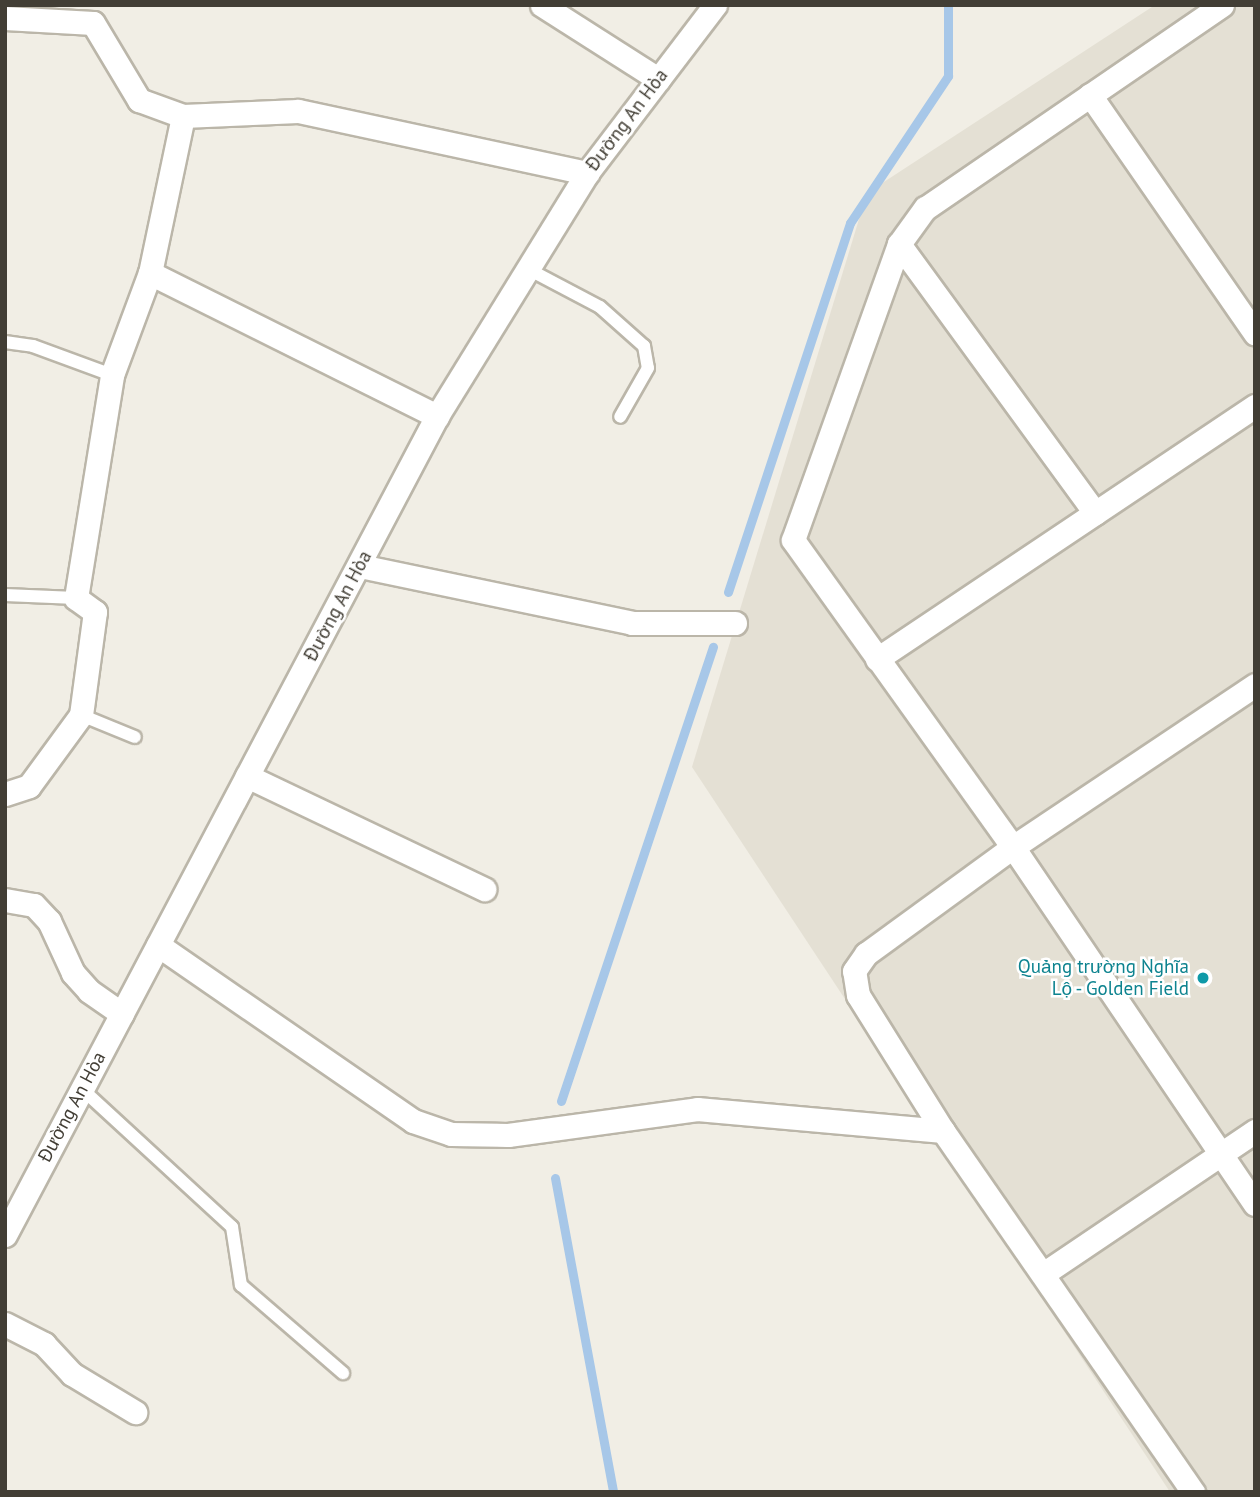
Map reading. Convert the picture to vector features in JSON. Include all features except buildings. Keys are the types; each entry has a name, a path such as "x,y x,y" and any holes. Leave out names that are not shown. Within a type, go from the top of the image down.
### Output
{"street":[{"path":"542,5 658,79"},
{"name":"Đường An Hòa","path":"5,1235 437,416 587,173 715,5"},
{"path":"1222,5 925,208 899,244 793,540 1013,847 1255,1204"},
{"path":"5,18 93,23 139,100 183,116 298,111 587,173"},
{"path":"1090,95 1255,333"},
{"path":"5,794 29,786 81,715 95,612 76,598 112,375 150,273 183,116"},
{"path":"899,244 1095,513"},
{"path":"150,273 437,416"},
{"path":"877,659 1255,406"},
{"path":"359,566 632,623 735,623"},
{"path":"1193,1492 943,1131 858,995 854,971 866,954 1013,847 1255,685"},
{"path":"247,776 484,889"},
{"path":"5,900 34,905 49,921 73,973 122,1014"},
{"path":"158,946 413,1121 451,1134 508,1135 697,1109 943,1131"},
{"path":"1043,1274 1255,1131"},
{"path":"5,1324 44,1344 72,1374 135,1412"}],"lane":[{"path":"528,269 600,307 644,346 648,368 620,417"},
{"path":"5,342 33,346 112,375"},
{"path":"5,595 76,598"},
{"path":"81,715 135,737"},
{"path":"82,1089 232,1227 241,1285 343,1373"}],"shaded area":[{"path":"1155,5 1255,5 1255,1492 1170,1492 692,767 867,193"}],"waterway":[{"path":"728,592 850,223 948,76 948,5"},
{"path":"561,1101 713,647"},
{"path":"555,1178 613,1492"}],"place":[{"name":"Quảng trường Nghĩa Lộ - Golden Field","path":"1203,978"}]}
